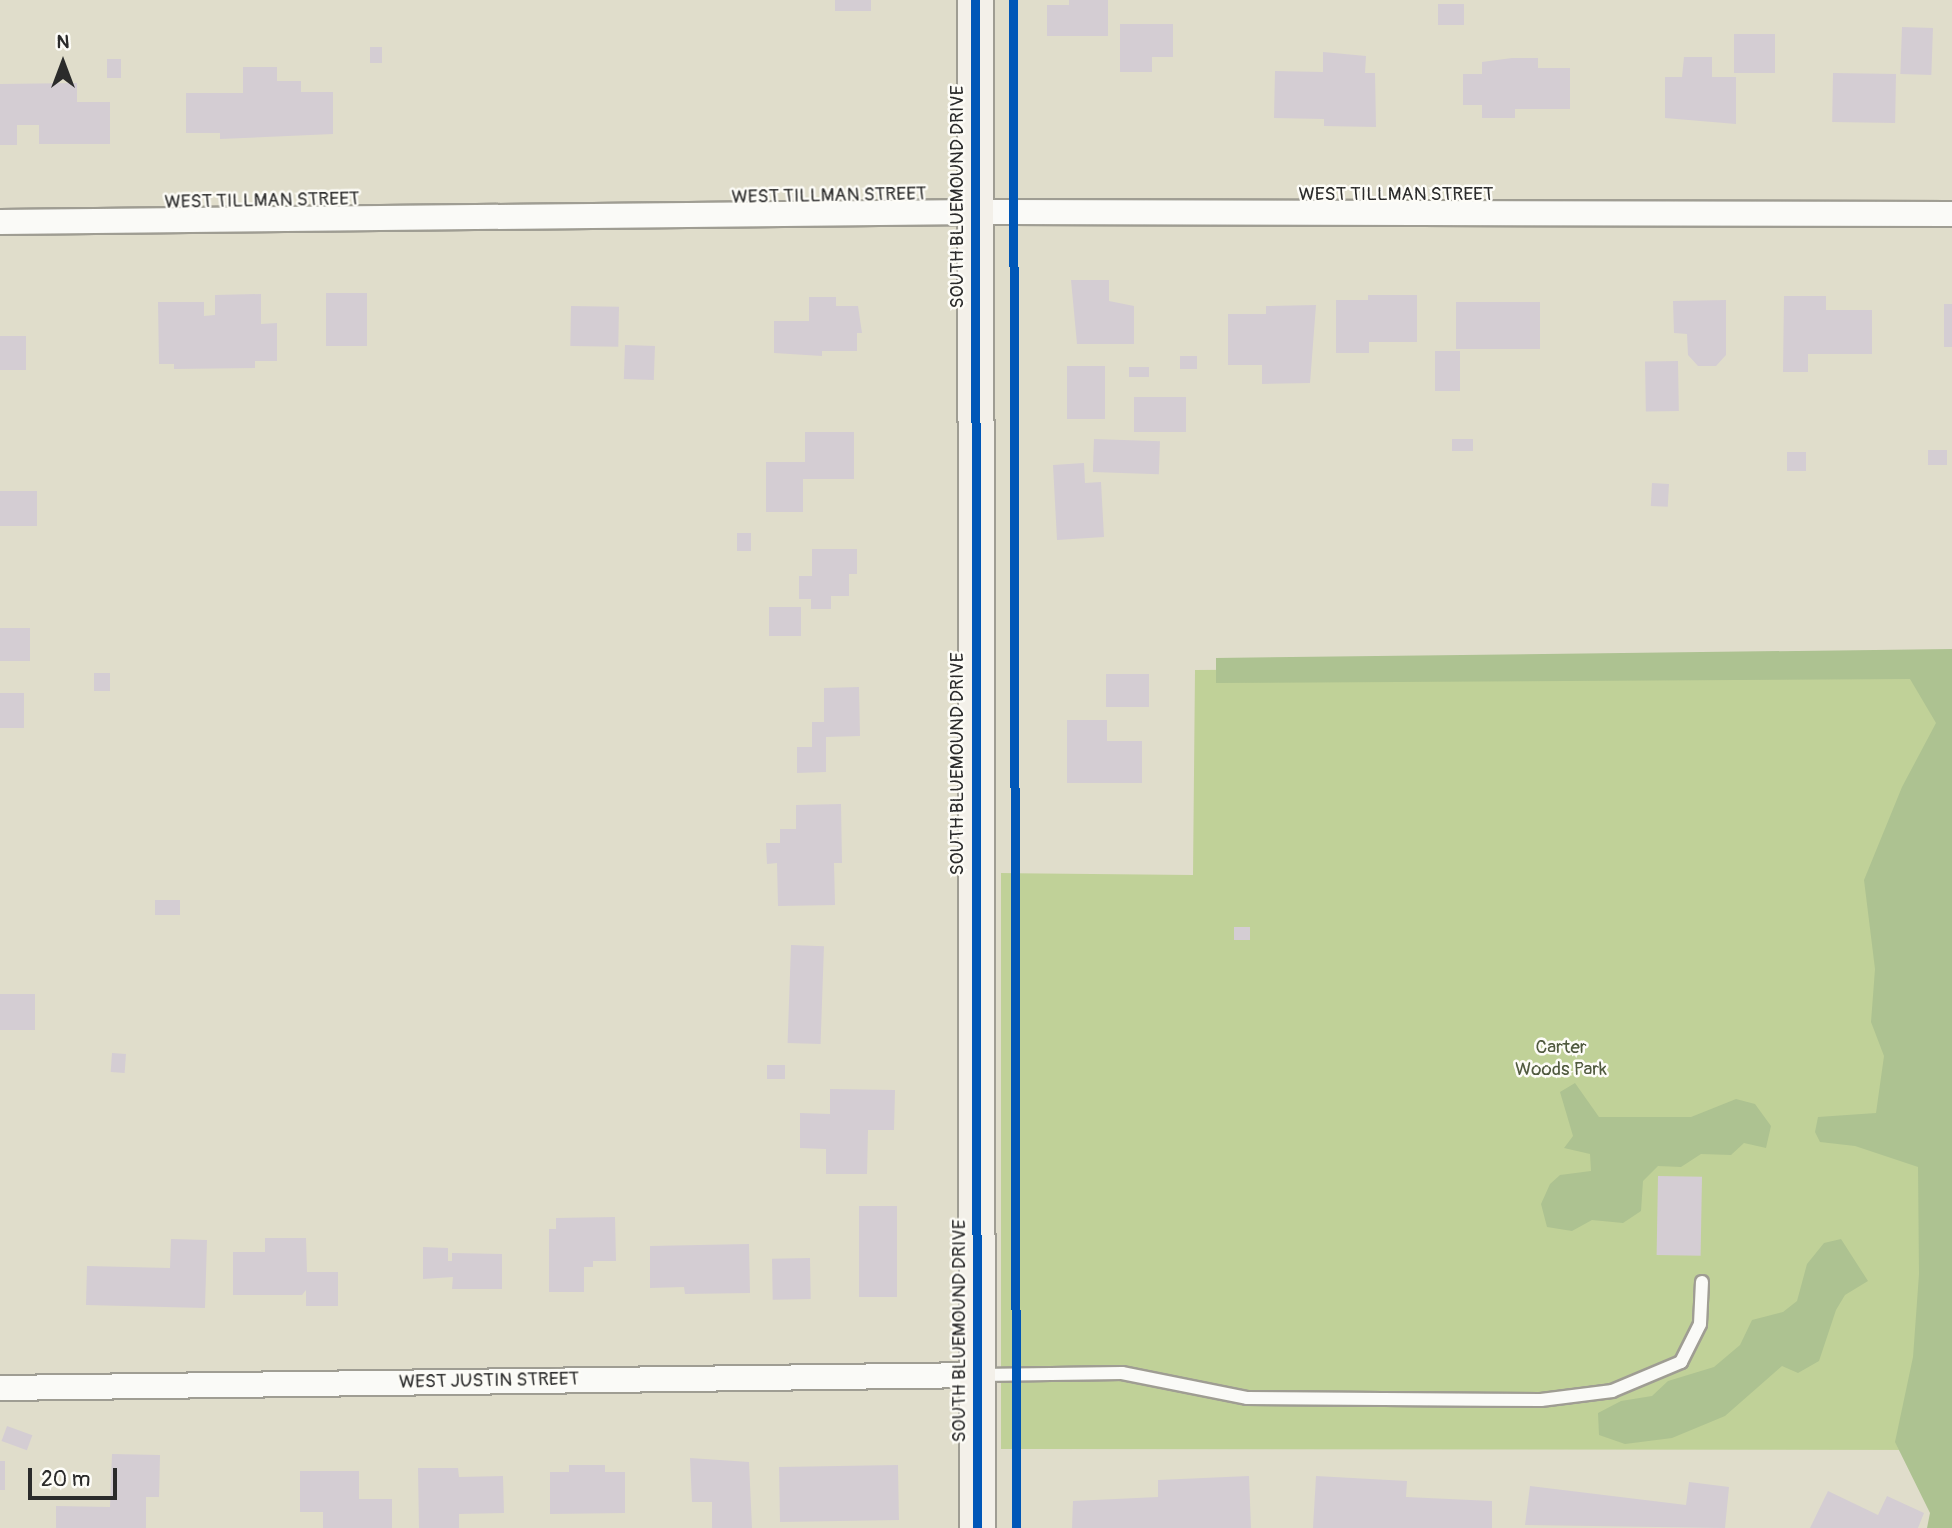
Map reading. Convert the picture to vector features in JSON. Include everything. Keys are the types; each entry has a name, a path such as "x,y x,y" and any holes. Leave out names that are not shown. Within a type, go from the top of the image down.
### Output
{"main road":[{"name":"SOUTH BLUEMOUND DRIVE","path":"975,0 977,1528"}],"street":[{"name":"WEST TILLMAN STREET","path":"0,222 975,212 1952,214"},
{"name":"WEST JUSTIN STREET","path":"0,1388 978,1375"}],"lane":[{"path":"978,1375 1122,1373 1247,1398 1541,1400 1600,1393 1681,1362 1700,1324 1702,1282"}],"green space":[{"path":"1952,649 1952,1528 1927,1528 1930,1513 1895,1442 1913,1357 1919,1274 1918,1167 1855,1146 1820,1142 1815,1132 1818,1117 1876,1113 1884,1056 1871,1022 1875,969 1864,880 1902,787 1936,723 1910,679 1216,683 1216,658"},
{"name":"Carter Woods Park","path":"1952,666 1952,1450 1001,1449 1001,873 1193,875 1195,670"},
{"path":"1575,1083 1599,1117 1691,1117 1736,1099 1755,1104 1771,1126 1766,1148 1744,1143 1731,1155 1701,1154 1681,1167 1658,1166 1643,1181 1641,1211 1623,1223 1592,1220 1572,1231 1547,1227 1541,1204 1550,1184 1560,1175 1591,1171 1590,1154 1564,1148 1573,1136 1560,1092"},
{"path":"1841,1239 1868,1281 1845,1295 1836,1310 1819,1361 1798,1373 1782,1366 1725,1416 1672,1438 1625,1444 1599,1435 1598,1413 1621,1401 1652,1396 1668,1381 1714,1367 1740,1345 1752,1320 1783,1312 1797,1301 1807,1264 1824,1243"}],"building":[{"path":"835,0 871,0 871,11 835,11"},
{"path":"1069,0 1108,0 1108,36 1047,36 1047,5 1069,5"},
{"path":"1438,4 1464,4 1464,25 1438,25"},
{"path":"1120,24 1173,24 1173,57 1152,57 1152,72 1120,72"},
{"path":"1902,27 1933,28 1931,75 1900,74"},
{"path":"1734,34 1775,34 1775,73 1734,73"},
{"path":"370,47 382,47 382,63 370,63"},
{"path":"1323,52 1366,56 1365,73 1375,73 1376,127 1324,126 1324,119 1274,118 1275,71 1323,72"},
{"path":"1684,57 1712,57 1712,77 1736,77 1736,124 1665,118 1665,77 1682,77"},
{"path":"1538,58 1538,68 1570,68 1570,109 1515,109 1515,118 1482,118 1482,105 1463,105 1463,74 1482,74 1482,62"},
{"path":"107,59 121,59 121,78 107,78"},
{"path":"243,67 277,67 277,81 301,81 301,92 333,92 333,134 220,139 220,133 186,133 186,93 243,93"},
{"path":"1833,73 1896,74 1895,123 1832,122"},
{"path":"77,83 77,102 110,102 110,144 39,144 39,125 17,125 17,145 0,145 0,84"},
{"path":"1071,280 1109,280 1109,301 1134,306 1134,344 1077,344"},
{"path":"326,293 367,293 367,346 326,346"},
{"path":"261,294 261,324 277,323 277,361 255,361 255,368 174,369 174,364 159,364 158,302 204,302 204,316 215,315 215,295"},
{"path":"1368,295 1417,295 1417,342 1369,342 1369,353 1336,353 1336,300 1368,300"},
{"path":"1784,296 1826,296 1826,310 1872,310 1872,354 1808,354 1808,372 1783,372"},
{"path":"809,297 836,297 836,306 858,306 862,333 857,333 857,351 822,351 822,356 774,353 774,321 809,321"},
{"path":"1726,300 1726,355 1716,366 1698,366 1688,355 1687,334 1674,333 1673,301"},
{"path":"1456,302 1540,302 1540,349 1456,349"},
{"path":"1944,304 1952,304 1952,347 1944,347"},
{"path":"1316,305 1310,383 1262,384 1262,365 1228,365 1228,314 1266,314 1266,306"},
{"path":"571,306 619,307 618,347 570,346"},
{"path":"0,336 26,336 26,370 0,370"},
{"path":"625,345 655,346 654,380 624,379"},
{"path":"1435,351 1460,351 1460,391 1435,391"},
{"path":"1180,356 1197,356 1197,369 1180,369"},
{"path":"1678,361 1679,411 1646,412 1645,362"},
{"path":"1067,366 1105,366 1105,419 1067,419"},
{"path":"1129,367 1149,367 1149,377 1129,377"},
{"path":"1134,397 1186,397 1186,432 1134,432"},
{"path":"805,432 854,432 854,479 803,479 803,512 766,512 766,462 805,462"},
{"path":"1094,439 1160,441 1159,474 1093,472"},
{"path":"1452,439 1473,439 1473,451 1452,451"},
{"path":"1928,450 1947,450 1947,465 1928,465"},
{"path":"1787,452 1806,452 1806,471 1787,471"},
{"path":"1084,463 1085,483 1101,482 1104,537 1057,540 1053,465"},
{"path":"1652,483 1669,484 1668,507 1651,506"},
{"path":"0,491 37,491 37,526 0,526"},
{"path":"737,533 751,533 751,551 737,551"},
{"path":"812,549 857,549 857,574 849,574 849,596 831,596 831,609 811,609 811,599 799,599 799,576 812,576"},
{"path":"769,607 801,607 801,636 769,636"},
{"path":"0,628 30,628 30,661 0,661"},
{"path":"94,673 110,673 110,691 94,691"},
{"path":"1106,674 1149,674 1149,707 1106,707"},
{"path":"859,687 860,736 826,737 826,772 797,773 797,747 812,747 812,722 824,722 824,688"},
{"path":"0,693 24,693 24,728 0,728"},
{"path":"1067,720 1107,720 1107,741 1142,741 1142,783 1067,783"},
{"path":"841,804 842,863 834,863 835,905 778,906 777,863 767,864 766,843 780,843 780,829 796,829 796,805"},
{"path":"155,900 180,900 180,915 155,915"},
{"path":"1234,927 1250,927 1250,940 1234,940"},
{"path":"791,945 824,946 821,1044 788,1043"},
{"path":"0,994 35,994 35,1030 0,1030"},
{"path":"112,1053 126,1054 125,1073 111,1072"},
{"path":"767,1065 785,1065 785,1079 767,1079"},
{"path":"830,1089 895,1090 894,1130 868,1130 867,1174 826,1174 826,1149 800,1148 800,1113 830,1114"},
{"path":"1658,1176 1702,1177 1701,1256 1657,1255"},
{"path":"859,1206 897,1206 897,1297 859,1297"},
{"path":"615,1217 616,1261 593,1261 593,1267 584,1267 584,1292 549,1292 549,1229 556,1229 556,1218"},
{"path":"265,1238 306,1238 307,1272 338,1272 338,1306 306,1306 306,1290 302,1295 233,1295 233,1252 265,1252"},
{"path":"171,1239 207,1240 205,1308 86,1305 87,1266 170,1268"},
{"path":"749,1244 750,1293 685,1294 684,1287 650,1288 650,1246"},
{"path":"423,1247 448,1248 448,1261 452,1261 452,1253 502,1254 502,1289 452,1289 453,1277 423,1279"},
{"path":"810,1258 811,1299 773,1300 772,1259"},
{"path":"7,1426 32,1435 27,1450 2,1441"},
{"path":"112,1454 160,1455 159,1497 146,1497 146,1528 56,1528 56,1506 110,1507"},
{"path":"690,1458 749,1462 752,1528 712,1528 712,1502 692,1502"},
{"path":"0,1461 5,1461 5,1490 0,1490"},
{"path":"569,1465 605,1465 605,1472 625,1472 625,1513 550,1514 550,1472 569,1472"},
{"path":"898,1465 899,1520 780,1522 779,1467"},
{"path":"418,1468 458,1468 459,1477 503,1476 504,1513 459,1514 459,1528 419,1528"},
{"path":"300,1471 359,1471 359,1499 392,1499 392,1528 323,1528 323,1512 300,1512"},
{"path":"1249,1476 1251,1528 1072,1528 1073,1501 1158,1497 1158,1480"},
{"path":"1316,1476 1407,1481 1406,1497 1492,1501 1492,1528 1313,1528"},
{"path":"1689,1482 1729,1487 1725,1528 1525,1525 1530,1486 1686,1505"},
{"path":"1828,1491 1878,1515 1887,1496 1924,1513 1918,1528 1810,1528"}],"cycle path":[{"path":"975,0 977,1528"},
{"path":"1013,0 1016,1528"}]}
